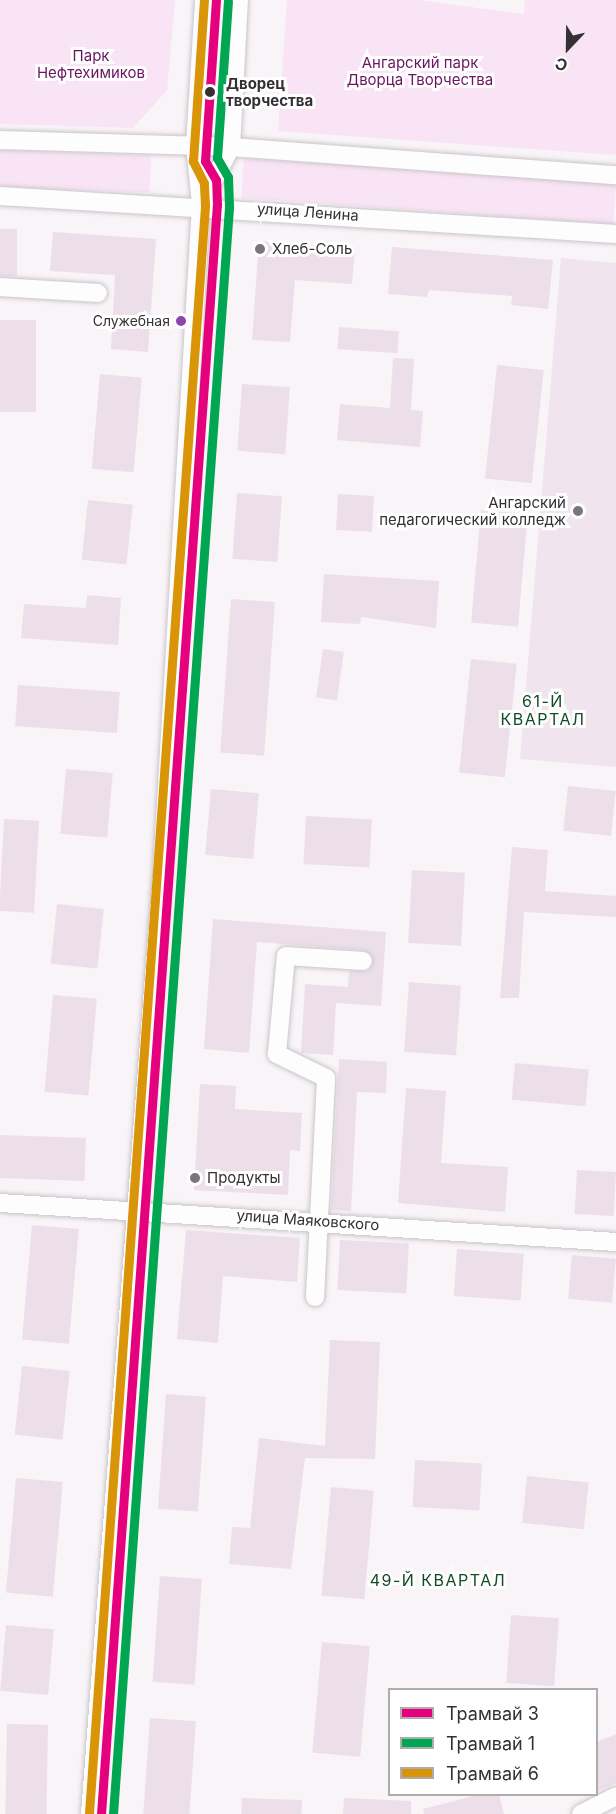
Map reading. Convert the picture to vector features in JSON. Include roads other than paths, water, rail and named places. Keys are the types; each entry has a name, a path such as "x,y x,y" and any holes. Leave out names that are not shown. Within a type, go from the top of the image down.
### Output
{"street":[{"path":"90,1814 137,1209 201,204 195,145 204,0"},
{"path":"201,204 231,147 239,0"},
{"path":"0,140 231,147 616,175"},
{"name":"улица Ленина","path":"0,196 201,204 616,234"},
{"path":"0,287 98,293"},
{"path":"315,1297 326,1078 277,1054 286,956 363,961"},
{"name":"улица Маяковского","path":"0,1203 137,1209 616,1242"},
{"path":"581,1814 616,1796"}],"tram line":[{"name":"6","path":"89,1813 205,205 204,183 193,161 204,0"},
{"name":"3","path":"101,1814 217,205 216,180 205,161 216,0"},
{"name":"1","path":"113,1814 229,206 228,177 217,158 228,1"}],"place":[{"name":"Дворец творчества","path":"210,92"},
{"name":"Хлеб-Соль","path":"260,249"},
{"name":"Служебная","path":"181,321"},
{"name":"Ангарский педагогический колледж","path":"578,511"},
{"name":"Продукты","path":"195,1178"}],"district":[{"name":"61-Й КВАРТАЛ","path":"543,710"},
{"name":"49-Й КВАРТАЛ","path":"438,1580"}],"park label":[{"name":"Парк Нефтехимиков","path":"91,64"},
{"name":"Ангарский парк Дворца Творчества","path":"420,70"}]}
